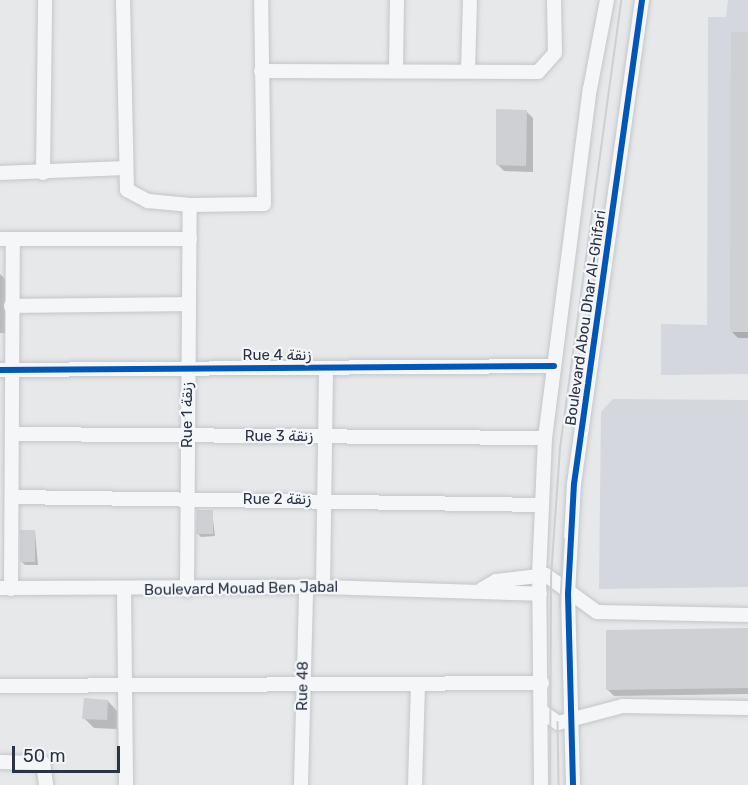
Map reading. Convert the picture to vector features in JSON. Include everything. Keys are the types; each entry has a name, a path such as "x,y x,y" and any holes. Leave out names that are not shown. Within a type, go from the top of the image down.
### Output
{"street":[{"path":"43,173 45,0"},
{"path":"123,0 127,190 139,199 190,204 264,204 261,0"},
{"path":"396,70 397,0"},
{"path":"468,70 470,0"},
{"path":"261,71 538,72 549,65 555,53 554,0"},
{"name":"Boulevard Abou Dhar Al-Ghifari","path":"541,785 542,683 539,575 545,438 607,0"},
{"name":"Boulevard Abou Dhar Al-Ghifari","path":"573,785 568,594 574,484 642,0"},
{"path":"0,173 125,168"},
{"name":"Rue 1 زنقة","path":"187,590 190,204"},
{"path":"5,589 12,497 13,434 6,370 11,306 6,239 190,239"},
{"path":"11,306 189,304"},
{"name":"Rue 4 زنقة","path":"6,370 554,366"},
{"path":"323,587 326,369"},
{"name":"Rue 3 زنقة","path":"13,434 545,438"},
{"name":"Rue 2 زنقة","path":"12,497 542,505"},
{"path":"539,575 556,580 568,594 586,608 608,614 748,615"},
{"name":"Boulevard Mouad Ben Jabal","path":"483,589 496,581 539,575"},
{"name":"Boulevard Mouad Ben Jabal","path":"5,589 124,591 323,587 483,589 503,596 540,594"},
{"name":"Rue 48","path":"301,785 306,588"},
{"path":"124,591 127,685 126,785"},
{"path":"0,686 303,683 418,686 542,683"},
{"path":"415,785 418,686"},
{"path":"541,711 558,723 623,706 748,708"},
{"path":"0,762 43,763 46,785"}],"shaded area":[{"path":"728,0 748,0 748,374 661,375 661,324 707,325 708,17 726,17"},
{"path":"613,399 748,400 748,587 599,589 601,412"}],"building":[{"path":"731,32 748,32 748,332 730,332"},
{"path":"496,109 527,110 526,166 496,165"},
{"path":"197,510 213,510 213,534 196,534"},
{"path":"20,530 35,530 35,562 20,562"},
{"path":"748,628 748,688 606,690 606,630"},
{"path":"84,698 108,700 107,720 82,719"}],"tram line":[{"path":"550,785 551,577 560,448 621,0"},
{"path":"560,608 564,539"},
{"path":"558,722 559,785"}],"cycle path":[{"path":"573,785 568,594 574,484 642,0"},
{"path":"0,370 554,366"}]}
